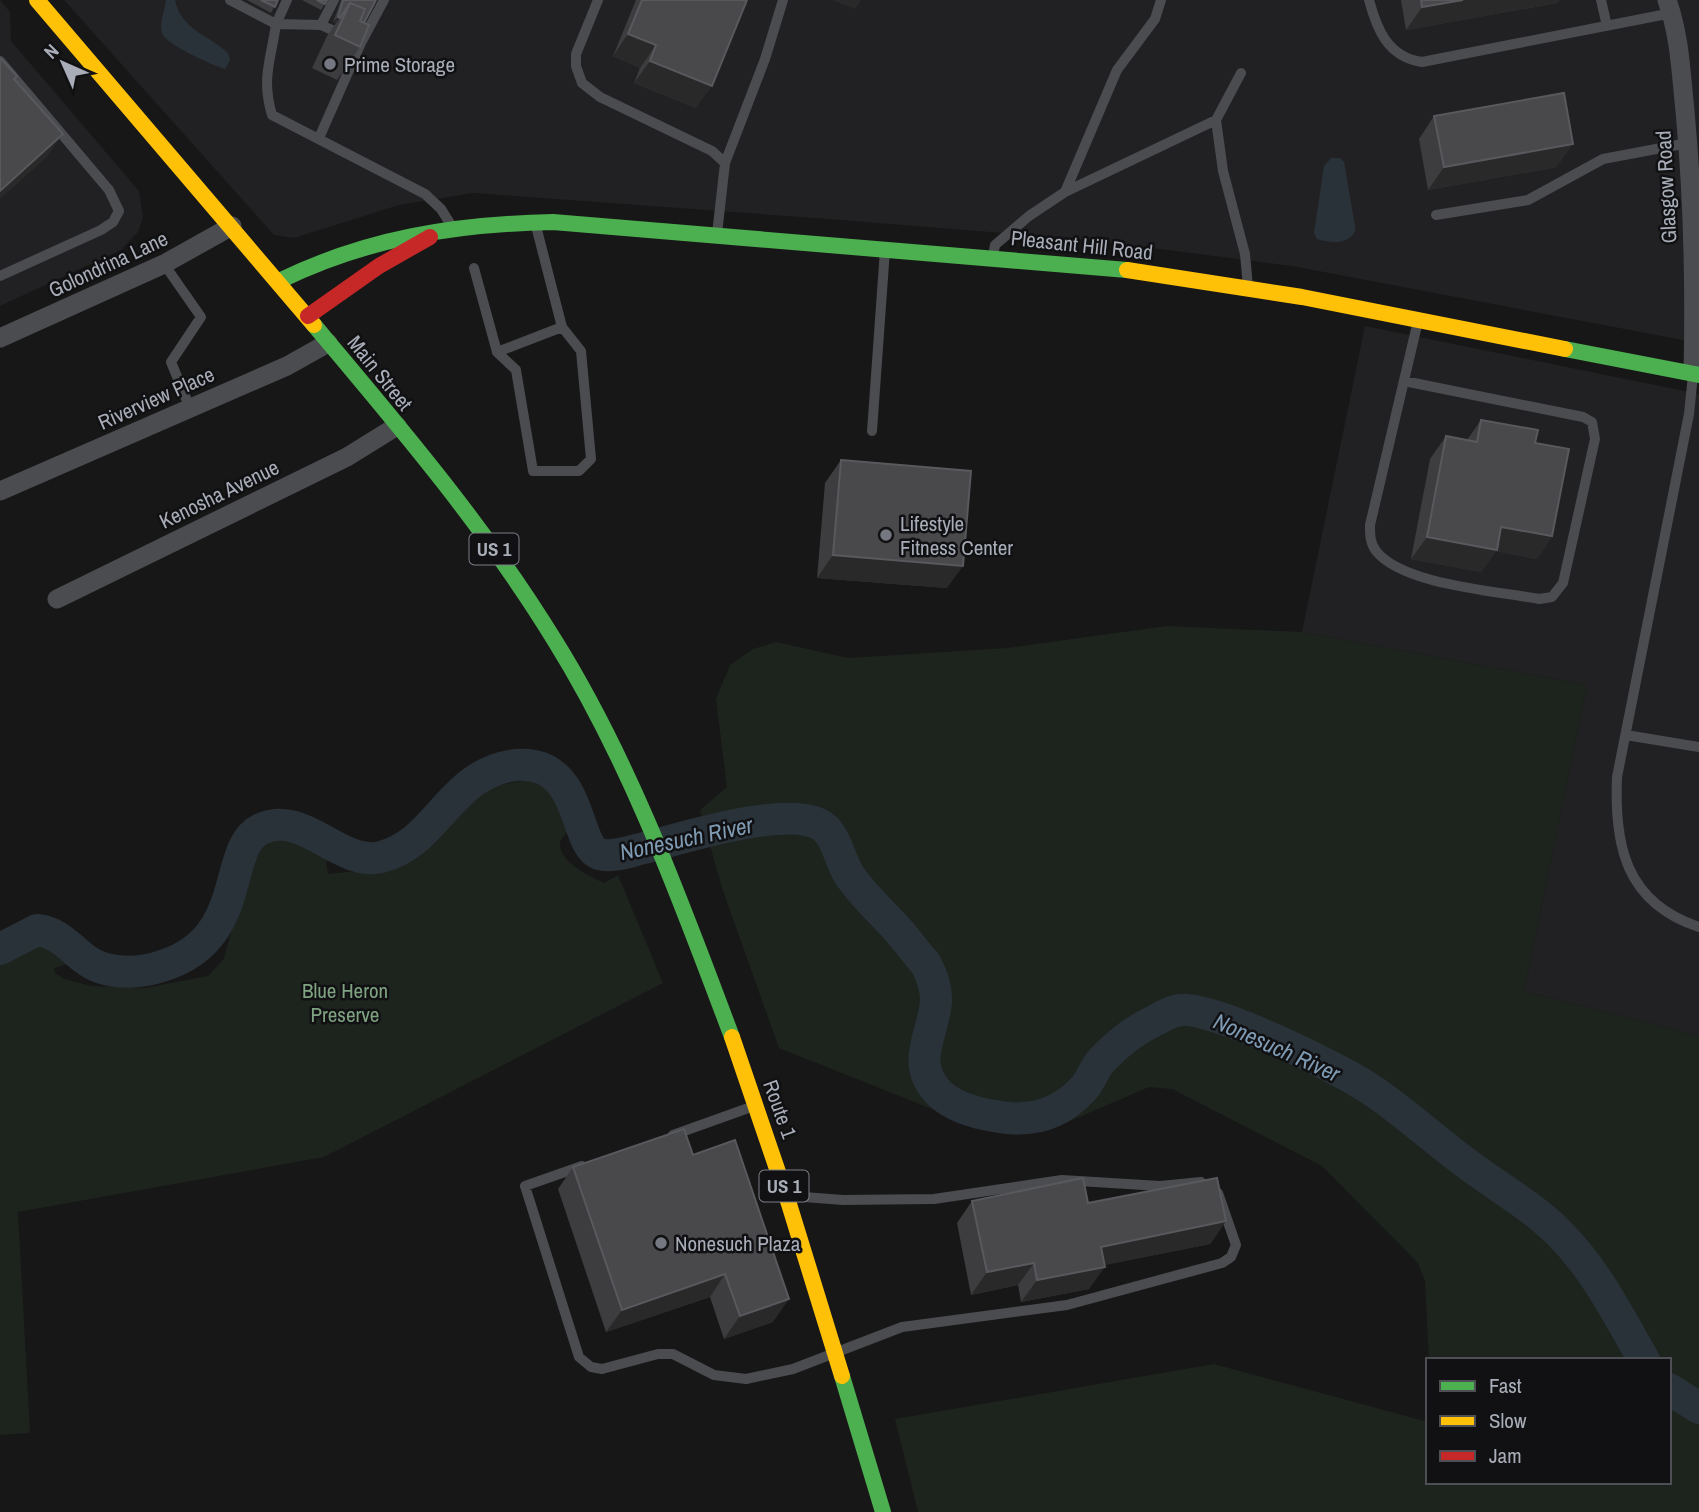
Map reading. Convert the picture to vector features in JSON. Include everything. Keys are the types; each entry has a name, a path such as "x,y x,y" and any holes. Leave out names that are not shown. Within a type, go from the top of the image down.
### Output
{"main road":[{"name":"Main Street","path":"37,0 279,281 482,533 559,648 599,721 639,808"},
{"name":"Pleasant Hill Road","path":"279,281 360,244 395,235 535,222 1128,270 1248,288 1696,374"},
{"name":"Pleasant Hill Road","path":"308,316 406,249 453,228"},
{"name":"Route 1","path":"639,808 665,867 757,1105 883,1512"}],"street":[{"name":"Glasgow Road","path":"1670,7 1688,143 1696,374"},
{"name":"Golondrina Lane","path":"0,338 164,264 232,226"},
{"name":"Riverview Place","path":"0,491 287,366 328,342"},
{"name":"Kenosha Avenue","path":"57,599 347,457 397,426"}],"lane":[{"path":"287,0 275,24 265,75 265,93 272,115 425,194 441,209 453,228"},
{"path":"321,25 334,0"},
{"path":"319,138 384,0"},
{"path":"598,0 576,54 576,66 582,83 600,97 712,151 724,163"},
{"path":"716,235 724,163 765,59 783,0"},
{"path":"1065,192 1117,70 1154,19 1161,0"},
{"path":"1369,0 1384,38 1404,59 1422,62 1607,26 1670,7"},
{"path":"1601,0 1607,26"},
{"path":"235,1 275,24 321,25 362,43"},
{"path":"0,61 109,190 119,211 113,222 102,230 0,276"},
{"path":"993,257 995,246 1029,215 1065,192 1216,120 1241,74"},
{"path":"1216,120 1226,183 1245,254 1248,288"},
{"path":"1436,215 1528,200 1603,159 1688,143"},
{"path":"474,268 497,352 516,370 533,471 579,471 591,459 582,351 562,327 535,222"},
{"path":"872,432 885,250"},
{"path":"164,264 201,317 171,362 190,408"},
{"path":"1404,381 1584,417 1592,422 1595,439 1563,583 1552,597 1539,599 1426,577 1396,567 1377,552 1370,539 1370,525 1418,321"},
{"path":"497,352 562,327"},
{"path":"1696,374 1617,777 1616,810 1620,840 1629,871 1653,902 1667,914 1699,927"},
{"path":"1689,414 1699,423"},
{"path":"1626,735 1699,747"},
{"path":"664,1138 757,1105"},
{"path":"588,1164 525,1186 579,1357 585,1364 601,1369 665,1353 673,1354 713,1375 746,1379 793,1369 902,1327 1067,1305 1222,1263 1231,1257 1236,1245 1219,1194 1206,1181 1160,1186 1062,1180 934,1199 843,1200 787,1195"}],"shaded area":[{"path":"0,0 10,12 11,41 139,191 143,217 138,232 121,250 0,306"},
{"path":"64,0 1699,0 1699,343 1292,266 1090,240 841,220 473,193 399,205 294,238 274,235"},
{"path":"166,0 175,0 178,10 189,25 228,53 230,60 225,69 190,54 165,38 161,25"},
{"path":"1331,158 1340,158 1344,162 1355,226 1355,232 1351,236 1338,242 1317,239 1314,233 1324,166"},
{"path":"1365,326 1699,394 1699,1036 1524,991 1587,685 1302,632"}],"green space":[{"path":"1167,626 1302,632 1587,685 1524,991 1699,1036 1699,1512 918,1512 895,1419 1214,1364 1426,1421 1426,1484 1671,1484 1671,1358 1429,1358 1425,1281 1418,1263 1322,1166 1172,1089 1149,1087 1068,1122 1016,1135 967,1123 779,1048 722,888 700,810 727,787 716,699 730,665 753,649 776,642 848,658 1007,648"},
{"name":"Blue Heron Preserve","path":"533,779 546,782 556,789 562,797 560,805 577,823 577,833 565,834 560,842 569,862 604,883 618,875 663,983 324,1157 18,1212 30,1433 0,1435 0,960 12,952 50,943 71,963 54,968 55,973 64,979 91,986 145,988 208,976 224,959 245,880 262,848 273,836 291,835 326,847 331,856 326,863 328,874 358,871 392,859 407,862 420,853 447,812 466,797 498,785"}],"building":[{"path":"261,0 278,0 275,7"},
{"path":"343,0 376,0 364,23 360,21 365,9 350,3 340,18 338,17"},
{"path":"642,0 747,0 712,86 650,61 656,45 628,34"},
{"path":"1421,0 1463,0 1422,7"},
{"path":"350,3 365,9 360,21 369,25 360,47 335,35"},
{"path":"0,60 17,76 14,79 63,134 0,191"},
{"path":"1564,93 1573,144 1444,167 1434,116"},
{"path":"1481,420 1538,430 1535,443 1569,449 1552,536 1501,527 1497,550 1427,537 1446,436 1477,442"},
{"name":"Lifestyle Fitness Center","path":"841,460 971,471 963,566 833,555"},
{"name":"Nonesuch Plaza","path":"684,1129 693,1155 735,1140 789,1299 740,1316 725,1274 622,1310 573,1167"},
{"path":"1083,1178 1088,1203 1217,1178 1226,1221 1101,1247 1105,1267 1037,1280 1034,1263 987,1272 972,1201"}],"waterway":[{"name":"Nonesuch River","path":"0,949 37,930 57,937 85,959 102,968 133,972 162,966 190,953 209,936 230,894 241,855 249,839 261,829 277,825 292,826 351,854 366,858 381,857 417,838 459,793 475,780 494,770 516,765 538,767 554,775 565,788 591,848 604,855 616,855 733,825 803,819 825,828 853,881 926,964 933,981 936,1000 924,1059 931,1082 946,1099 965,1109 994,1116 1019,1118 1043,1115 1075,1097 1086,1085 1096,1067 1120,1043 1140,1028 1168,1014 1180,1010 1196,1011 1246,1028 1332,1067 1370,1089 1548,1223 1584,1262 1643,1358"},
{"name":"Nonesuch River","path":"1671,1390 1699,1408"}],"traffic: fast":[{"path":"279,281 345,254 412,236 481,226 553,222 1127,270"},
{"path":"314,325 471,518 555,641 608,735 631,784 694,935 732,1037"},
{"path":"1565,349 1699,375"},
{"path":"842,1376 883,1512"}],"traffic: slow":[{"path":"37,0 314,325"},
{"path":"1127,270 1302,297 1565,349"},
{"path":"732,1037 789,1204 842,1376"}],"traffic: jam":[{"path":"308,316 379,266 430,237"}],"place":[{"name":"Prime Storage","path":"330,64"},
{"name":"Lifestyle Fitness Center","path":"886,535"},
{"name":"Nonesuch Plaza","path":"661,1243"}]}
